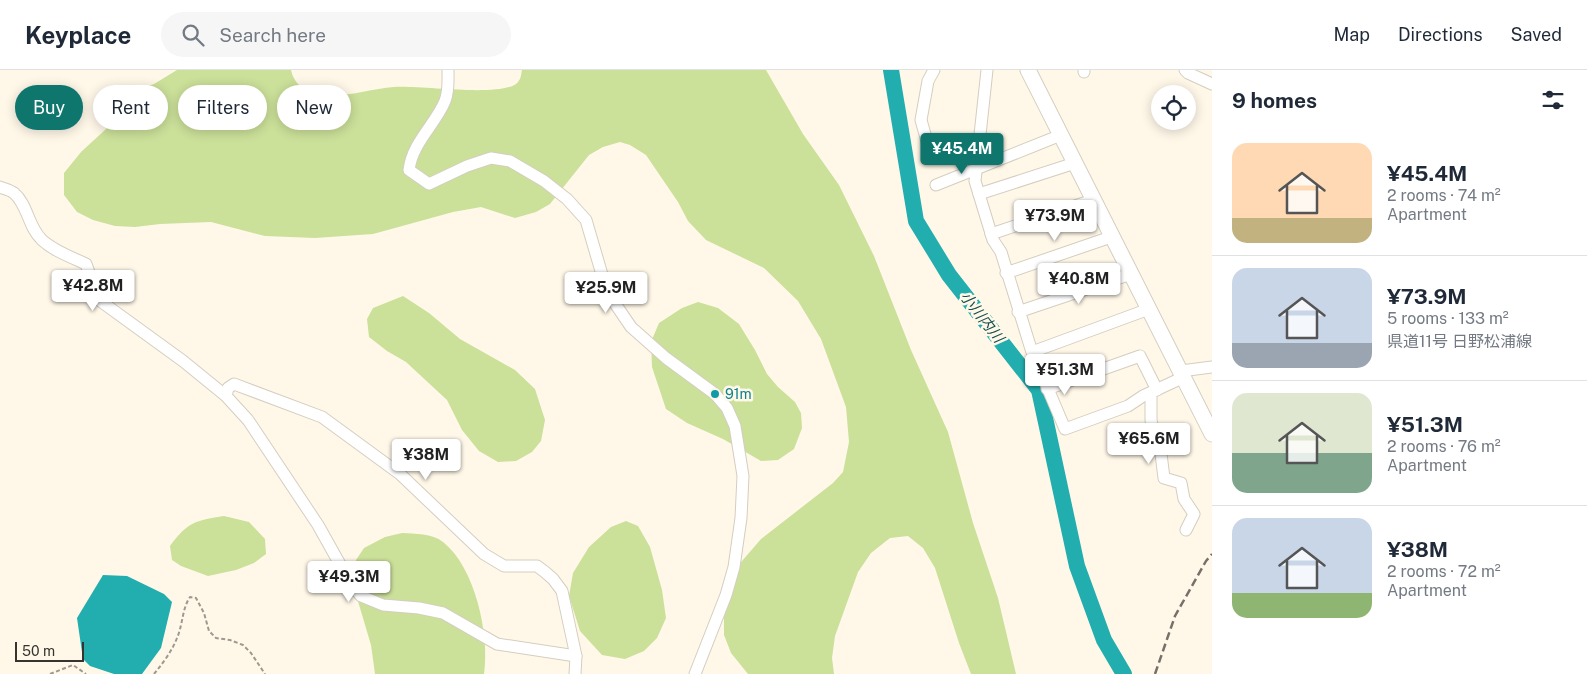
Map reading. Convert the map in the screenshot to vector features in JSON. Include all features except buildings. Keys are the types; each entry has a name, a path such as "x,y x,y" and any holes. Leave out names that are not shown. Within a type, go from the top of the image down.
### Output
{"main road":[{"path":"1028,70 1212,434"}],"street":[{"path":"448,70 448,89 445,101 411,158 409,170 430,184 467,166 490,158 510,161 544,181 567,199 586,220 603,278 614,302 631,327 666,358 715,394 727,408 735,426 743,476 741,518 734,567 726,595 695,674"},
{"path":"934,70 928,81 921,120 928,145 976,164"},
{"path":"987,70 975,181 991,234 1000,252 1032,352 1065,429 1128,406 1183,374 1212,367"},
{"path":"1185,70 1212,84"},
{"path":"936,185 955,178 976,164 1061,135"},
{"path":"979,194 1075,163"},
{"path":"0,187 13,192 20,200 32,227 42,239 56,250 86,264 99,300 183,361 226,396 248,420 318,525 351,584 361,596 383,605 419,608 443,613 497,644 576,656"},
{"path":"991,234 1093,200"},
{"path":"1006,273 1112,237"},
{"path":"1018,312 1131,274"},
{"path":"1032,352 1149,310"},
{"path":"1047,389 1140,356 1154,391 1151,420 1157,448 1161,454 1164,478 1181,483 1184,498 1194,514 1186,530"},
{"path":"226,396 228,388 234,384 322,417 400,474 484,554 504,566 537,566 545,572 562,591 576,656 575,674"}],"path":[{"path":"154,674 163,663 177,638 186,603 190,597 196,598 204,613 209,632 216,638 230,640 243,645 251,652 265,674"},
{"path":"50,674 73,666 86,674"}],"green space":[{"path":"177,70 291,70 292,75 299,85 277,85 277,130 351,130 351,94 385,88 493,90 516,84 520,79 522,70 766,70 803,134 839,185 874,256 911,350 948,432 973,523 998,598 1016,674 971,674 935,568 923,548 908,536 890,538 871,553 858,572 835,636 832,658 834,674 748,674 731,653 724,635 724,615 736,568 761,539 833,483 843,472 849,442 846,407 821,339 798,301 764,268 706,240 688,221 678,202 646,155 630,145 620,142 603,147 589,155 550,204 536,212 515,218 481,207 453,212 373,234 315,238 265,236 211,222 135,227 115,226 93,220 77,212 64,195 64,173 81,152 105,130 168,130 168,85 151,85"},
{"path":"403,296 429,313 460,339 515,370 535,389 545,420 541,441 532,452 516,461 498,462 479,451 462,430 447,400 406,362 387,351 369,337 367,319 373,308"},
{"path":"698,302 718,308 739,324 767,374 795,402 801,413 802,428 794,449 778,460 761,461 723,439 687,423 666,409 652,367 651,342 659,323 682,308"},
{"path":"224,516 249,522 265,539 266,554 254,563 236,570 208,576 181,566 172,560 170,546 187,527 200,521"},
{"path":"626,521 638,526 650,547 662,590 666,618 657,638 644,651 625,659 602,655 580,631 569,596 573,573 589,547 611,527"},
{"path":"402,533 423,534 439,539 454,553 464,568 472,584 482,622 485,640 484,674 375,674 371,645 352,581 356,560 364,548 385,537"}],"water":[{"path":"103,575 127,576 164,594 172,602 161,648 142,674 114,674 90,666 83,659 77,618"}],"waterway":[{"name":"小川内川","path":"891,70 916,221 949,275 1039,390 1077,566 1104,640 1124,674"}],"railway":[{"path":"1155,674 1175,616 1206,561 1212,554"}],"place":[{"name":"91m","path":"715,394"}]}
